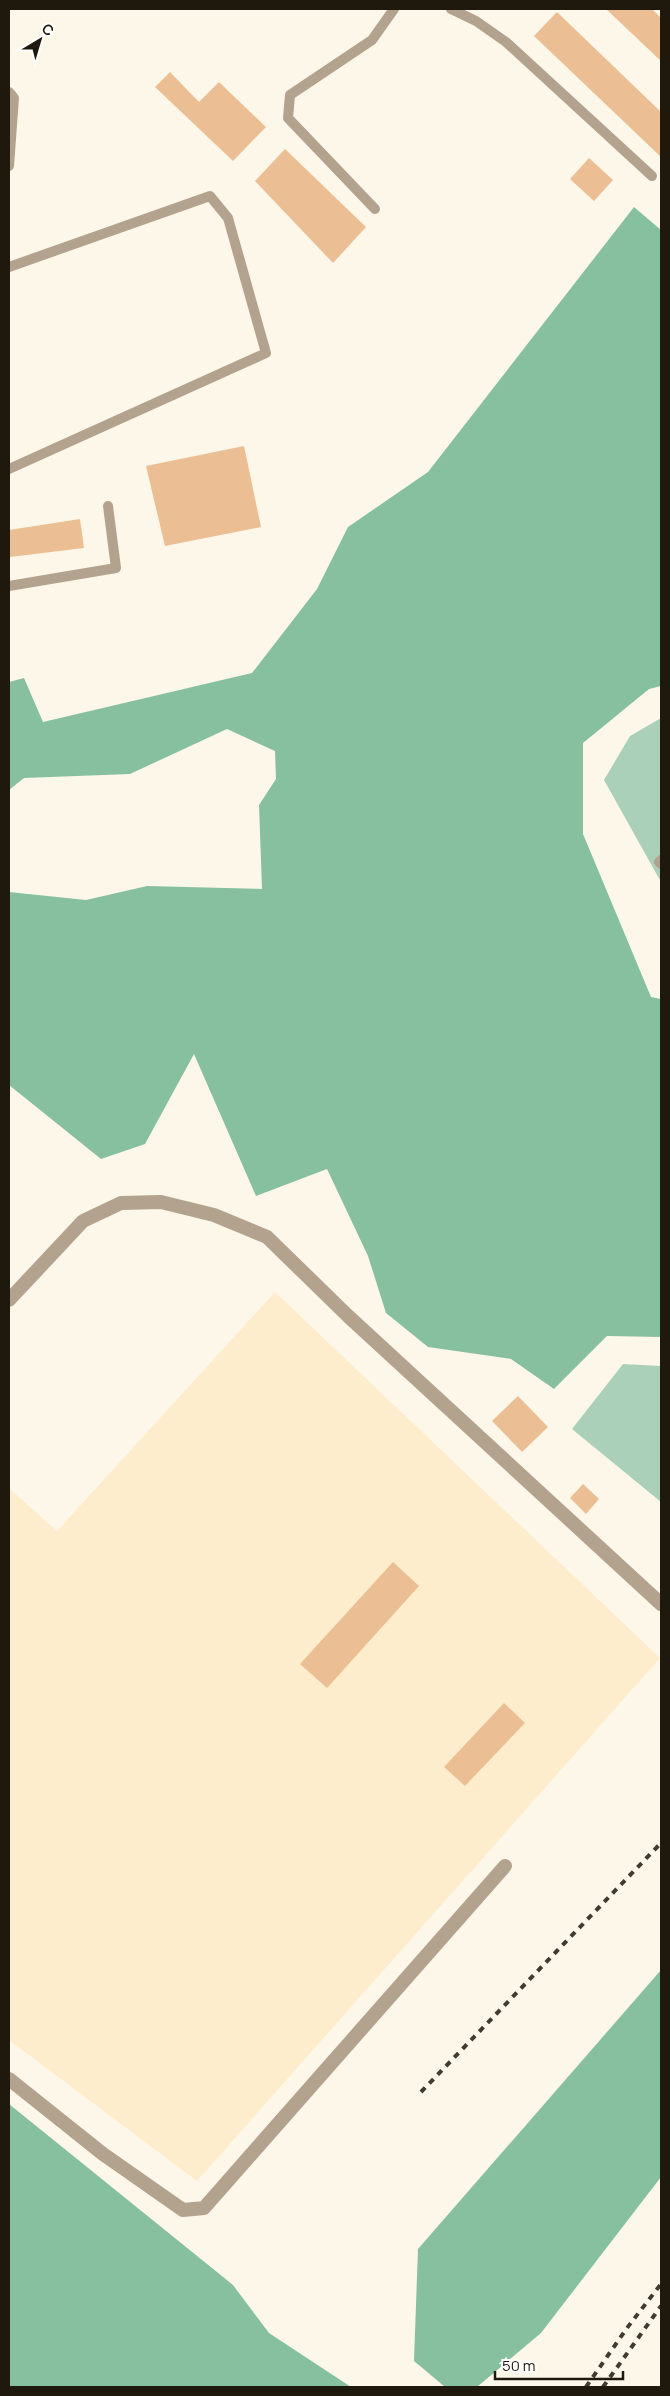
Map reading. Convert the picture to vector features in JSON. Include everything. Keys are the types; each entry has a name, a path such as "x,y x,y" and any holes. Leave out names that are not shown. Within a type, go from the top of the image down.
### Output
{"street":[{"path":"9,1300 83,1221 120,1203 161,1202 170,1204 214,1215 266,1237 355,1323 661,1604"},
{"path":"9,2079 103,2154 183,2210 204,2208 505,1866"}],"lane":[{"path":"375,209 288,118 290,95 372,40 394,9"},
{"path":"450,9 476,21 506,42 652,176"},
{"path":"9,92 14,98 9,166"},
{"path":"9,267 210,196 228,218 266,353 9,469"},
{"path":"9,586 116,568 108,506"},
{"path":"661,860 659,862 661,864"}],"shaded area":[{"path":"275,1292 660,1658 197,2181 9,2040 9,1488 57,1531"}],"green space":[{"path":"634,207 661,230 661,686 649,689 583,743 583,834 651,997 661,999 661,1337 607,1336 554,1389 511,1359 428,1347 386,1313 368,1256 327,1169 256,1196 194,1054 145,1144 101,1159 9,1085 9,892 86,900 147,886 262,889 259,805 276,779 275,751 227,729 130,774 24,778 9,790 9,682 24,678 43,722 252,673 317,589 348,527 428,472"},
{"path":"661,718 661,882 604,780 630,736"},
{"path":"623,1364 661,1366 661,1502 572,1429"},
{"path":"661,1970 661,2177 541,2333 477,2387 445,2387 414,2361 418,2249"},
{"path":"9,2104 233,2285 269,2333 351,2387 9,2387"}],"building":[{"path":"606,9 652,9 661,18 661,61"},
{"path":"557,12 661,112 661,157 534,36"},
{"path":"170,72 199,102 219,82 266,127 233,161 155,87"},
{"path":"285,149 366,227 333,263 255,181"},
{"path":"589,158 613,180 594,201 570,179"},
{"path":"244,446 261,527 165,546 146,466"},
{"path":"80,519 84,548 10,557 9,530"},
{"path":"518,1396 548,1427 522,1452 492,1421"},
{"path":"583,1484 599,1499 586,1514 570,1498"},
{"path":"393,1562 419,1586 327,1688 300,1664"},
{"path":"504,1703 525,1723 465,1786 444,1767"}],"railway":[{"path":"421,2092 661,1843"},
{"path":"586,2387 627,2328 661,2284"},
{"path":"603,2387 661,2306"}]}
